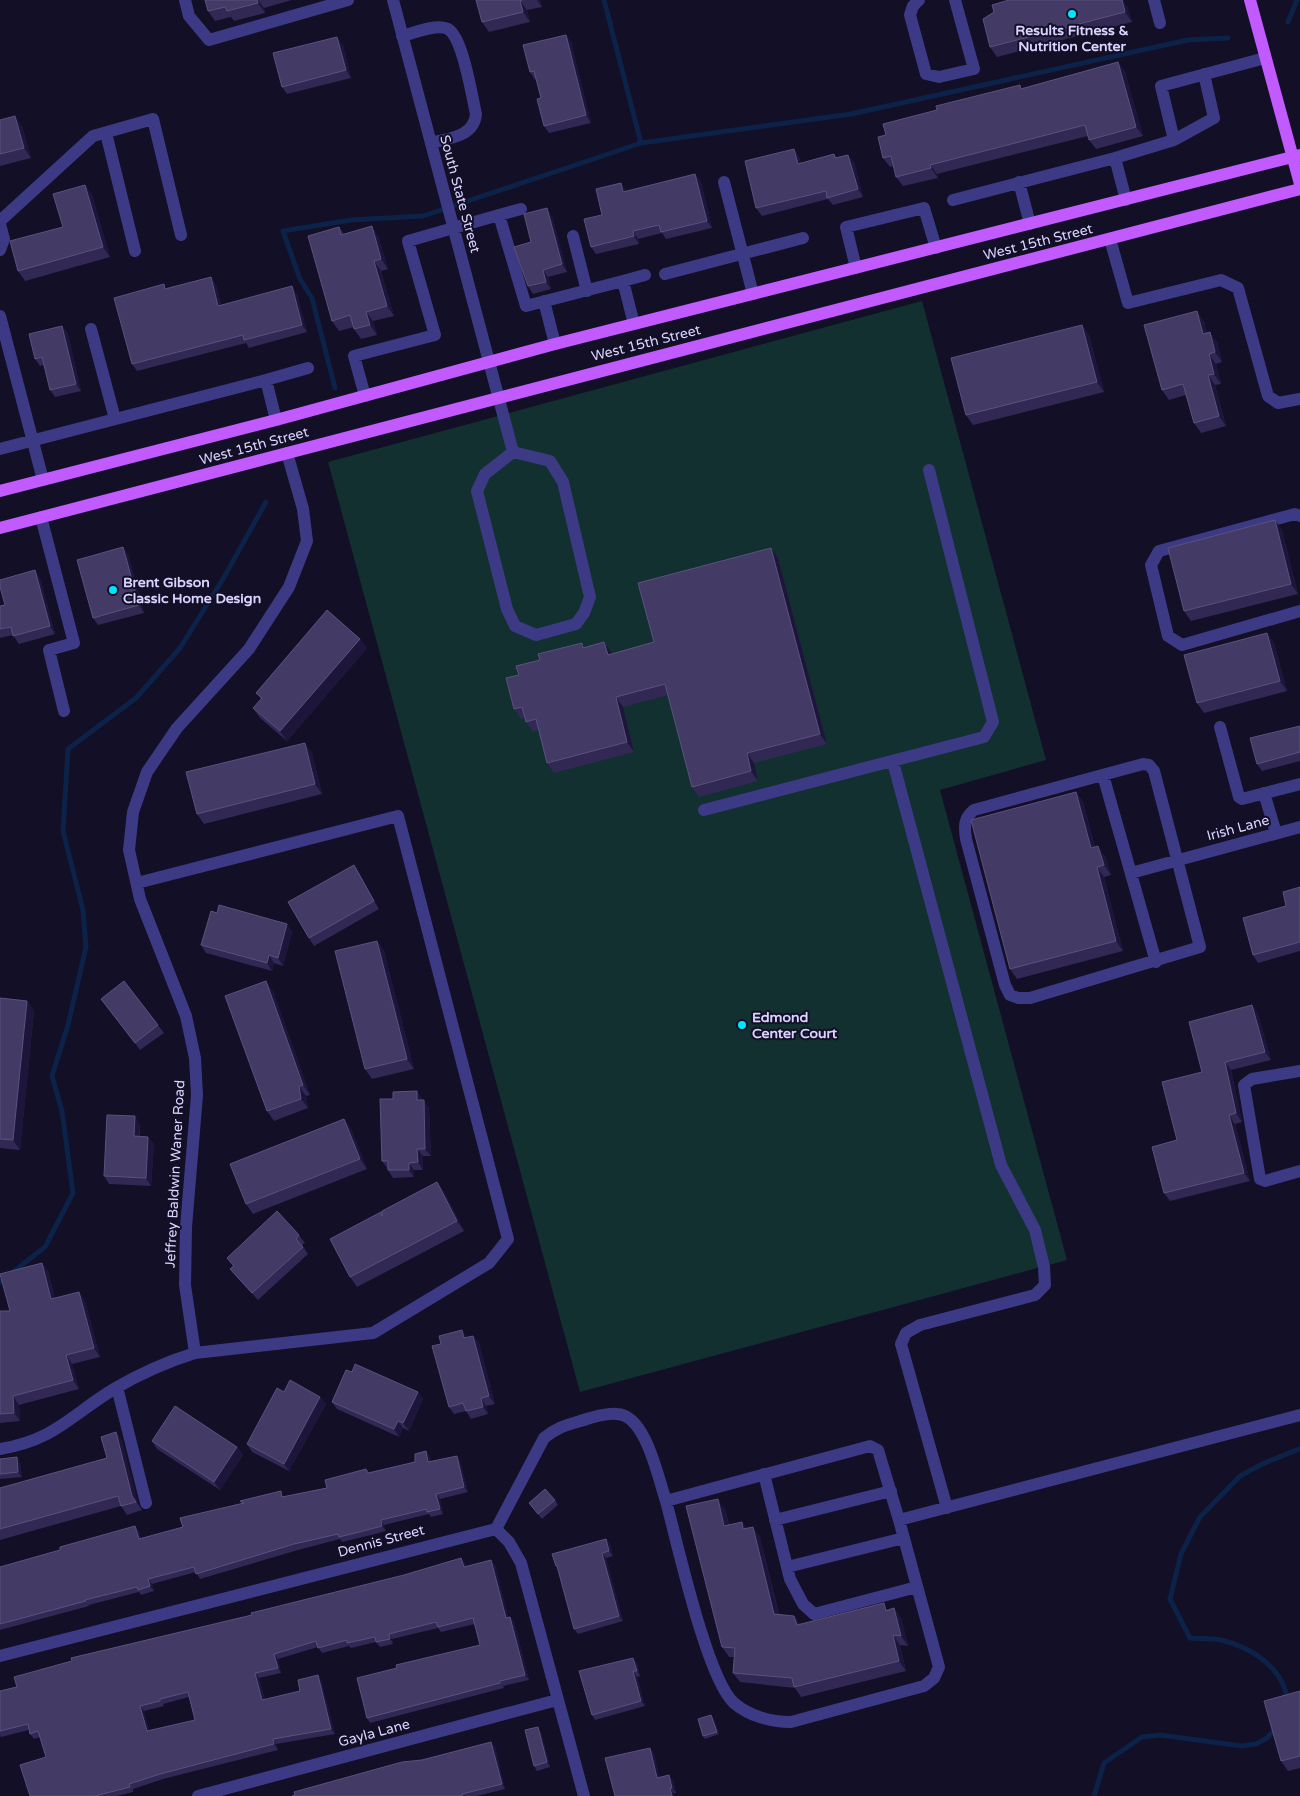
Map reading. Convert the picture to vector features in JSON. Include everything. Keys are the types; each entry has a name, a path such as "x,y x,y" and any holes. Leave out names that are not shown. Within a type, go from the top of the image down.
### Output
{"main road":[{"path":"1250,0 1265,58 1296,156 1300,184"},
{"name":"West 15th Street","path":"0,491 276,420 555,344 1296,156"},
{"name":"West 15th Street","path":"0,528 1300,188"}],"street":[{"path":"185,0 189,16 209,40 348,0"},
{"name":"South State Street","path":"393,0 513,452"},
{"path":"919,0 913,6 910,15 926,74 939,77 974,68 955,0"},
{"path":"1154,0 1160,23"},
{"path":"402,36 437,28 448,29 455,36 461,53 476,114 476,121 467,132 431,143"},
{"path":"1174,140 1161,86 1265,58"},
{"path":"953,200 1115,158 1174,140 1214,118 1204,74"},
{"path":"0,250 4,240 0,222 93,136 153,119 181,235"},
{"path":"106,132 135,251"},
{"path":"1115,158 1126,200"},
{"path":"724,182 753,294"},
{"path":"1019,182 1030,224"},
{"path":"856,268 846,228 929,207 936,248"},
{"path":"365,396 354,356 435,335 408,241 521,209"},
{"path":"500,215 526,306 646,275"},
{"path":"573,236 587,290"},
{"path":"665,274 803,238"},
{"path":"1110,239 1128,303 1221,280 1238,288 1268,396 1278,403 1300,399"},
{"path":"623,282 634,324"},
{"path":"544,301 555,344"},
{"path":"0,316 4,347 43,480"},
{"path":"91,329 115,419"},
{"path":"0,448 308,368"},
{"path":"266,380 276,420"},
{"path":"513,452 550,461 563,482 590,597 584,613 576,624 536,635 515,626 507,609 477,491 485,474 513,452"},
{"name":"Jeffrey Baldwin Waner Road","path":"195,1353 185,1285 186,1227 197,1095 195,1058 186,1016 140,899 129,850 133,812 147,772 177,728 249,649 289,588 307,541 303,509 287,453"},
{"path":"704,810 893,762 984,736 993,722 929,470"},
{"path":"1300,516 1295,514 1159,551 1151,565 1168,636 1182,645 1300,611"},
{"path":"42,517 74,643 49,650 64,711"},
{"path":"1220,728 1239,797 1300,784"},
{"path":"893,762 1001,1165 1035,1230 1044,1267 1045,1286 1035,1295 920,1325 906,1333 902,1344 947,1508"},
{"path":"1143,764 1149,765 1154,771 1180,859 1200,947 1156,962 1030,998 1018,998 1010,995 1005,985 964,826 967,816 974,810 1143,764"},
{"path":"1103,775 1156,962"},
{"path":"1264,793 1276,833"},
{"path":"0,1449 33,1441 56,1431 117,1387 156,1366 195,1353 373,1333 489,1263 508,1239 398,816 137,883"},
{"name":"Irish Lane","path":"1131,873 1300,826"},
{"path":"1300,1071 1252,1079 1244,1085 1260,1179 1265,1181 1300,1171"},
{"path":"117,1387 146,1503"},
{"path":"584,1796 520,1563 509,1542 496,1529 544,1438 556,1428 601,1415 618,1414 632,1421 644,1434 666,1501 708,1652 721,1687 734,1703 767,1719 791,1722 924,1686 934,1678 939,1668 900,1520 878,1450 870,1446 666,1501"},
{"path":"900,1520 1300,1414"},
{"path":"764,1474 787,1567 796,1595 814,1614 918,1587"},
{"path":"775,1520 890,1491"},
{"name":"Dennis Street","path":"0,1656 496,1529"},
{"path":"787,1567 904,1538"},
{"name":"Gayla Lane","path":"198,1796 557,1700"}],"green space":[{"name":"Edmond Center Court","path":"922,301 1046,760 940,790 1067,1260 580,1392 328,462"}],"building":[{"path":"205,0 257,0 258,3 227,11 225,7 208,11"},
{"path":"476,0 522,0 520,1 523,12 482,22"},
{"path":"1009,0 1122,0 1125,12 990,47 983,19 994,12 992,5"},
{"path":"566,35 586,115 544,126 537,99 541,98 534,71 530,72 523,45"},
{"path":"337,37 346,70 282,87 273,53"},
{"path":"1118,62 1136,127 1089,140 1085,125 930,165 931,168 896,177 891,156 883,158 878,137 886,135 883,124 937,110 936,106 1020,85 1021,89"},
{"path":"15,116 24,148 0,154 0,120"},
{"path":"794,149 798,164 834,154 835,158 848,155 858,189 827,198 826,191 756,208 745,161"},
{"path":"695,174 707,221 661,232 659,225 633,231 634,236 591,247 584,219 602,215 596,189 621,183 623,192"},
{"path":"85,185 103,247 18,271 10,241 63,227 53,194"},
{"path":"547,208 562,264 543,270 546,282 528,286 514,247 531,242 524,214"},
{"path":"372,226 381,259 374,261 387,306 366,312 370,325 354,329 350,315 332,321 308,236 339,227 341,235"},
{"path":"211,277 218,306 292,286 302,325 244,340 243,335 132,364 114,298 164,284 165,289"},
{"path":"1197,311 1203,334 1210,332 1215,352 1209,354 1214,374 1208,375 1219,416 1194,423 1183,384 1162,390 1144,325"},
{"path":"1082,325 1097,382 966,415 951,358"},
{"path":"62,326 76,384 50,390 42,357 35,359 29,334"},
{"path":"1275,520 1291,584 1184,611 1168,548"},
{"name":"Brent Gibson Classic Home Design","path":"123,547 139,605 93,618 77,560"},
{"path":"771,548 820,734 747,753 751,771 692,787 665,684 616,697 627,742 547,763 536,719 526,722 522,707 514,709 506,678 519,675 516,666 540,660 538,654 582,643 583,648 604,642 608,655 654,642 638,583"},
{"path":"35,570 50,626 13,636 11,627 0,629 0,606 5,605 0,580"},
{"path":"327,610 360,639 280,731 253,708 262,698 256,693"},
{"path":"1267,633 1280,681 1197,703 1184,655"},
{"path":"1300,726 1300,752 1257,764 1250,738"},
{"path":"305,743 315,784 197,814 186,772"},
{"path":"1076,792 1091,848 1098,846 1104,865 1097,867 1116,941 1010,969 971,820"},
{"path":"354,865 374,901 309,938 288,902"},
{"path":"1300,887 1300,942 1253,955 1243,918 1286,906 1283,892"},
{"path":"219,905 287,924 278,958 269,955 267,963 201,945 211,911 217,913"},
{"path":"377,941 407,1059 365,1069 335,951"},
{"path":"124,981 158,1025 135,1043 101,999"},
{"path":"266,981 303,1085 299,1086 301,1099 267,1111 225,996"},
{"path":"0,998 27,1001 13,1140 0,1139"},
{"path":"1252,1005 1265,1052 1225,1062 1236,1113 1229,1115 1244,1173 1164,1193 1152,1147 1177,1140 1162,1082 1202,1072 1189,1022"},
{"path":"417,1091 417,1100 424,1100 425,1149 417,1149 418,1162 409,1163 409,1170 388,1170 388,1161 382,1161 380,1099 393,1099 393,1092"},
{"path":"107,1115 135,1116 134,1136 148,1137 146,1178 104,1176"},
{"path":"344,1119 360,1159 246,1204 230,1164"},
{"path":"437,1182 457,1221 350,1277 330,1239 381,1212 382,1216 382,1211"},
{"path":"277,1211 299,1235 296,1239 303,1247 252,1293 230,1269 234,1266 227,1258"},
{"path":"42,1263 51,1299 79,1292 94,1348 66,1355 73,1380 13,1396 14,1413 0,1414 0,1311 10,1311 0,1274"},
{"path":"462,1330 464,1338 473,1336 489,1396 481,1398 483,1407 466,1411 463,1403 449,1407 432,1346 441,1344 439,1336"},
{"path":"355,1364 418,1392 403,1423 398,1421 394,1429 332,1402 346,1370 352,1372"},
{"path":"290,1380 320,1397 284,1464 247,1444 277,1388 284,1392"},
{"path":"175,1406 237,1447 214,1482 152,1441"},
{"path":"116,1432 132,1496 136,1502 121,1506 118,1496 0,1529 0,1488 107,1458 101,1437"},
{"path":"426,1451 428,1462 457,1456 464,1487 436,1494 440,1509 427,1512 427,1509 381,1520 382,1526 339,1537 338,1534 294,1544 196,1574 194,1567 148,1579 150,1586 138,1590 137,1587 0,1624 0,1567 60,1550 60,1547 135,1526 139,1539 183,1527 180,1518 244,1503 240,1501 281,1491 282,1497 327,1488 325,1480 366,1469 368,1473 415,1462 415,1454"},
{"path":"17,1457 18,1472 0,1474 0,1459"},
{"path":"545,1489 555,1500 538,1514 529,1503"},
{"path":"718,1499 724,1526 742,1522 743,1529 753,1527 774,1614 794,1616 797,1625 884,1603 886,1611 894,1608 901,1636 893,1635 899,1661 794,1687 792,1678 733,1673 735,1648 722,1647 686,1506"},
{"path":"606,1539 609,1551 602,1553 619,1616 574,1629 552,1554"},
{"path":"461,1558 464,1567 491,1560 506,1618 510,1617 525,1675 367,1718 357,1678 397,1668 396,1665 480,1645 473,1618 438,1627 436,1622 389,1634 390,1639 376,1642 375,1637 347,1643 347,1640 318,1648 316,1641 274,1654 278,1668 255,1673 262,1700 300,1691 298,1680 318,1675 331,1729 273,1739 274,1744 160,1774 129,1784 130,1787 95,1796 30,1796 20,1765 46,1757 38,1731 30,1734 28,1724 0,1731 0,1691 17,1687 14,1677 72,1661 71,1658 252,1615 251,1613 404,1575","holes":["188,1692 195,1720 147,1731 140,1706"]},
{"path":"633,1658 637,1671 633,1671 641,1701 592,1715 579,1671"},
{"path":"1300,1691 1300,1756 1281,1761 1264,1701"},
{"path":"711,1715 717,1732 703,1736 698,1719"},
{"path":"538,1727 547,1762 534,1766 525,1730"},
{"path":"491,1742 502,1784 462,1794 462,1796 292,1796 295,1795 294,1792 402,1762 422,1760"},
{"path":"650,1748 657,1778 669,1775 672,1796 615,1796 605,1758"}],"waterway":[{"path":"604,0 641,143"},
{"path":"1288,22 1297,0"},
{"path":"335,388 312,298 300,279 283,231 351,220 423,216 641,143 851,114 1188,40 1228,38"},
{"path":"0,1282 45,1247 73,1193 62,1111 52,1076 68,1025 86,947 83,910 63,831 68,749 136,698 180,648 223,579 266,502"},
{"path":"1287,1700 1280,1678 1273,1669 1254,1654 1244,1648 1221,1640 1190,1638 1170,1599 1181,1554 1200,1517 1240,1476 1262,1464 1299,1449"},
{"path":"1094,1796 1104,1763 1142,1737 1160,1735 1242,1746 1256,1744 1267,1738 1276,1728"}],"place":[{"name":"Results Fitness & Nutrition Center","path":"1072,14"},
{"name":"Brent Gibson Classic Home Design","path":"113,590"},
{"name":"Edmond Center Court","path":"742,1025"}]}
